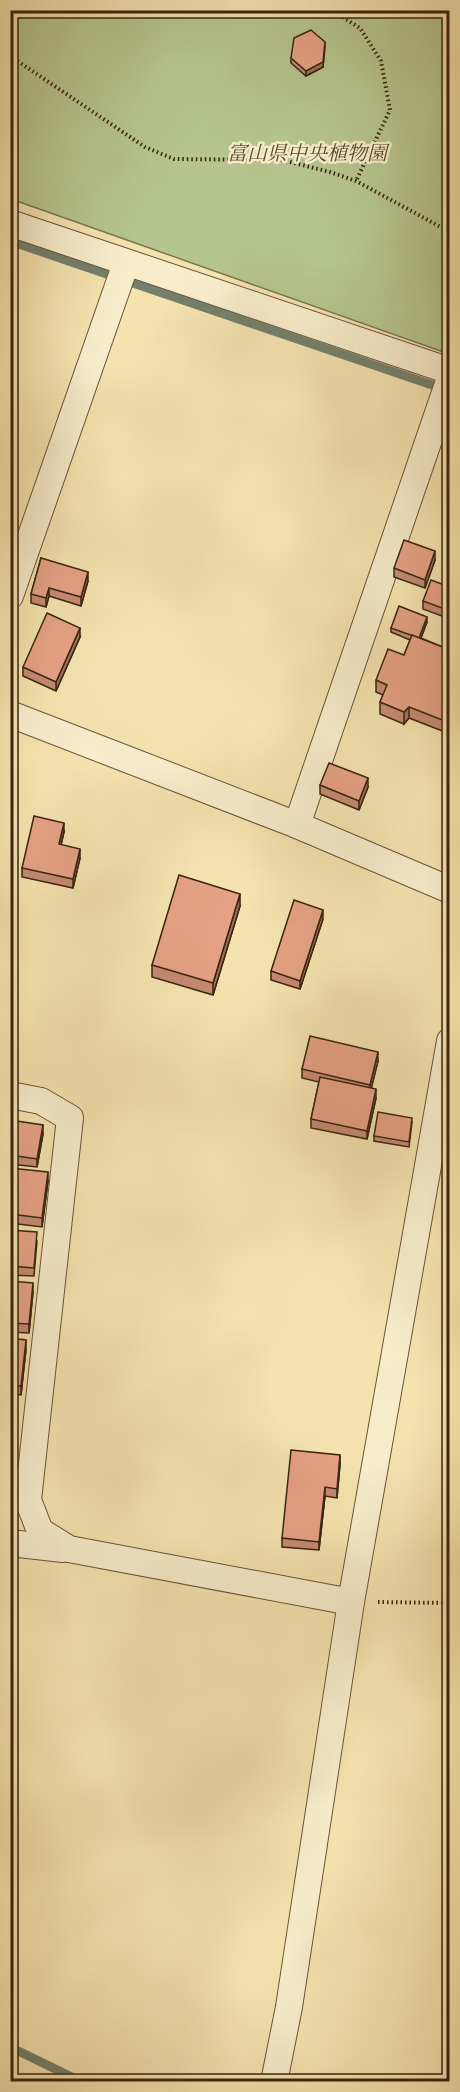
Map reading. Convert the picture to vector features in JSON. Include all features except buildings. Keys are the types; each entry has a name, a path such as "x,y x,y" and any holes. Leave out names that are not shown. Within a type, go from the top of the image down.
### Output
{"street":[{"path":"10,223 450,371"},
{"path":"10,596 126,263"},
{"path":"297,825 450,378"},
{"path":"10,714 297,825 450,891"},
{"path":"274,2082 289,2007 351,1602 450,1041"},
{"path":"10,1095 41,1101 70,1118 28,1500 40,1531 69,1549"},
{"path":"10,1543 69,1549 351,1602"}],"path":[{"path":"331,10 360,28 381,62 390,111 356,181"},
{"path":"10,56 145,147 174,159 282,160 356,181 450,232"},
{"path":"351,1602 450,1603"}],"green space":[{"name":"富山県中央植物園","path":"11,11 449,11 449,354 11,199"}],"waterway":[{"path":"10,241 444,389"},
{"path":"10,2047 82,2082"}]}
